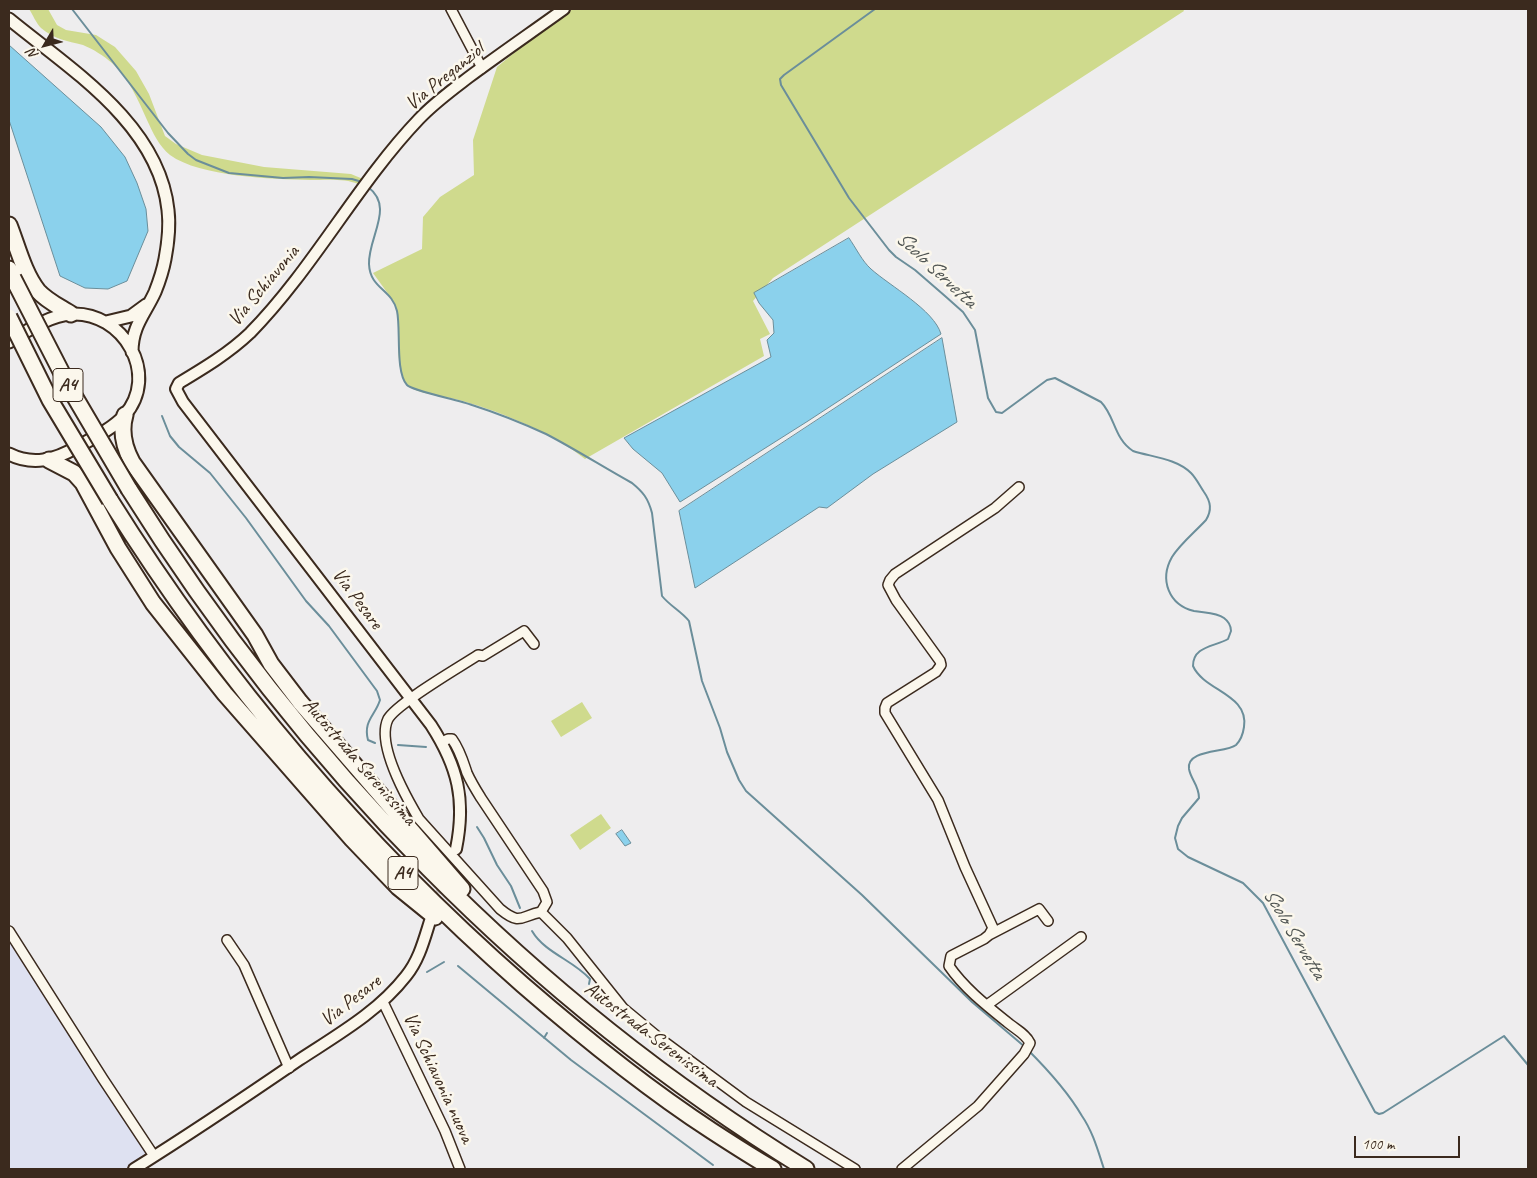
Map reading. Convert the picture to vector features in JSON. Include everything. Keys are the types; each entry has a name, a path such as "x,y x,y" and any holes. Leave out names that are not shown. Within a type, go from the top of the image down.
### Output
{"highway":[{"path":"9,225 25,266 38,291 71,314"},
{"name":"Autostrada Serenissima","path":"11,273 70,387 129,489 169,553 255,672 366,803 428,868 567,998 652,1064 806,1169"},
{"name":"Autostrada Serenissima","path":"9,317 50,400 150,564 237,684 348,816 410,881 476,944 546,1005 606,1054 668,1100 711,1131 772,1169"},
{"path":"125,415 123,423 124,445 132,462 255,635 271,664 300,702 460,887 526,953 536,971"},
{"path":"49,460 74,473 83,483 118,548 153,603 225,694 352,839 398,887 496,971 520,991 546,1005"}],"main road":[{"path":"9,19 101,94 137,133 153,161 165,190 168,211 168,236 164,262 155,292 134,331 132,352"},
{"path":"106,322 131,316 149,302"},
{"path":"9,342 46,322 71,314 84,315 106,322 121,334 132,352 138,373 134,399 125,415 97,436 65,454 49,460 9,460"},
{"path":"9,454 22,460"}],"street":[{"path":"450,9 482,68"},
{"name":"Via Preganziol","path":"361,190 420,117 449,92 564,9"},
{"name":"Via Schiavonia","path":"176,390 178,383 203,369 234,346 260,322 301,271 361,190"},
{"name":"Via Pesare","path":"176,390 183,402 411,698 442,742 454,769 458,788 459,833 456,849"},
{"path":"989,935 993,928 991,920 965,867 938,800 885,713 887,703 936,672 941,665 896,600 888,585 895,574 995,508 1019,487"},
{"path":"442,742 452,739 462,757 472,784 543,891 547,902 541,912 522,920 510,917 425,825 402,789 394,770 385,731 388,719 411,698 478,655 483,656 524,631 534,644"},
{"path":"902,1169 978,1106 1030,1044 1027,1039 956,976 948,961 951,956 1039,909 1048,921"},
{"path":"541,912 567,938 623,1008 658,1037 746,1102 855,1169"},
{"name":"Via Pesare","path":"134,1169 289,1068 383,1002 407,975 414,964 430,920"},
{"path":"9,931 102,1080 154,1156"},
{"path":"988,1005 1081,938"},
{"path":"227,940 244,965 289,1068"},
{"name":"Via Schiavonia nuova","path":"383,1002 446,1131 460,1169"}],"shaded area":[{"path":"9,936 154,1156 135,1169 9,1169"}],"green space":[{"path":"29,9 48,9 57,25 66,30 96,35 115,47 136,71 149,94 165,136 176,144 202,155 264,167 351,174 363,179 358,184 341,180 295,180 257,177 218,172 183,162 170,155 159,143 133,90 112,63 83,45 61,39 46,32 39,26"},
{"path":"567,9 1183,9 1184,11 773,278 753,301 770,334 760,339 764,356 585,459 557,440 523,423 471,403 420,392 408,386 405,383 400,367 397,311 394,302 373,273 422,249 423,217 440,197 474,175 473,140 497,67"},
{"path":"582,702 592,718 561,737 551,721"},
{"path":"601,814 611,828 580,850 570,835"}],"water":[{"path":"9,45 101,127 125,157 146,209 148,231 127,281 108,289 85,288 60,276 9,120"},
{"path":"849,238 868,266 921,307 937,325 941,334 680,502 662,473 633,449 624,438 771,357 767,340 774,333 773,320 759,303 754,293"},
{"path":"942,338 957,422 873,474 827,508 819,507 695,588 679,511"},
{"path":"622,830 631,843 625,846 616,834"}],"waterway":[{"path":"72,9 168,133 196,160 229,173 283,178 352,179 362,182"},
{"name":"Scolo Servetta","path":"875,9 780,79 781,85 849,198 889,250 963,312 975,330 988,398 996,412 1002,413 1047,380 1055,378 1101,402 1106,408 1118,434 1133,451 1171,461 1185,468 1195,477 1208,499 1210,506 1208,516 1172,557 1166,574 1167,583 1173,597 1185,608 1221,616 1229,624 1231,631 1228,639 1205,648 1196,654 1193,666 1206,681 1240,707 1244,716 1244,727 1242,737 1236,745 1231,748 1200,755 1190,763 1190,773 1198,790 1199,798 1182,818 1178,826 1175,838 1178,849 1188,857 1243,883 1263,903 1375,1112 1383,1113 1504,1036 1528,1065"},
{"path":"368,187 376,195 380,213 370,254 370,272 377,284 391,298 397,311 401,370 407,385 418,390 481,408 546,434 632,483 639,489 647,499 652,513 662,596 689,621 702,681 727,752 746,791 862,895 972,1002 1025,1047"},
{"path":"162,416 170,436 179,447 210,473 246,518 306,601 329,626 377,691 380,700 367,728 368,740 375,743"},
{"path":"398,745 426,747"},
{"path":"477,827 497,865 511,886 520,908"},
{"path":"532,931 544,945 583,972 590,979 589,984"},
{"path":"427,972 444,962"},
{"path":"458,966 571,1060 713,1165"},
{"path":"544,1038 547,1033"},
{"path":"1028,1050 1070,1098 1086,1122 1104,1169"}],"tunnel":[{"path":"435,908 456,849"}]}
